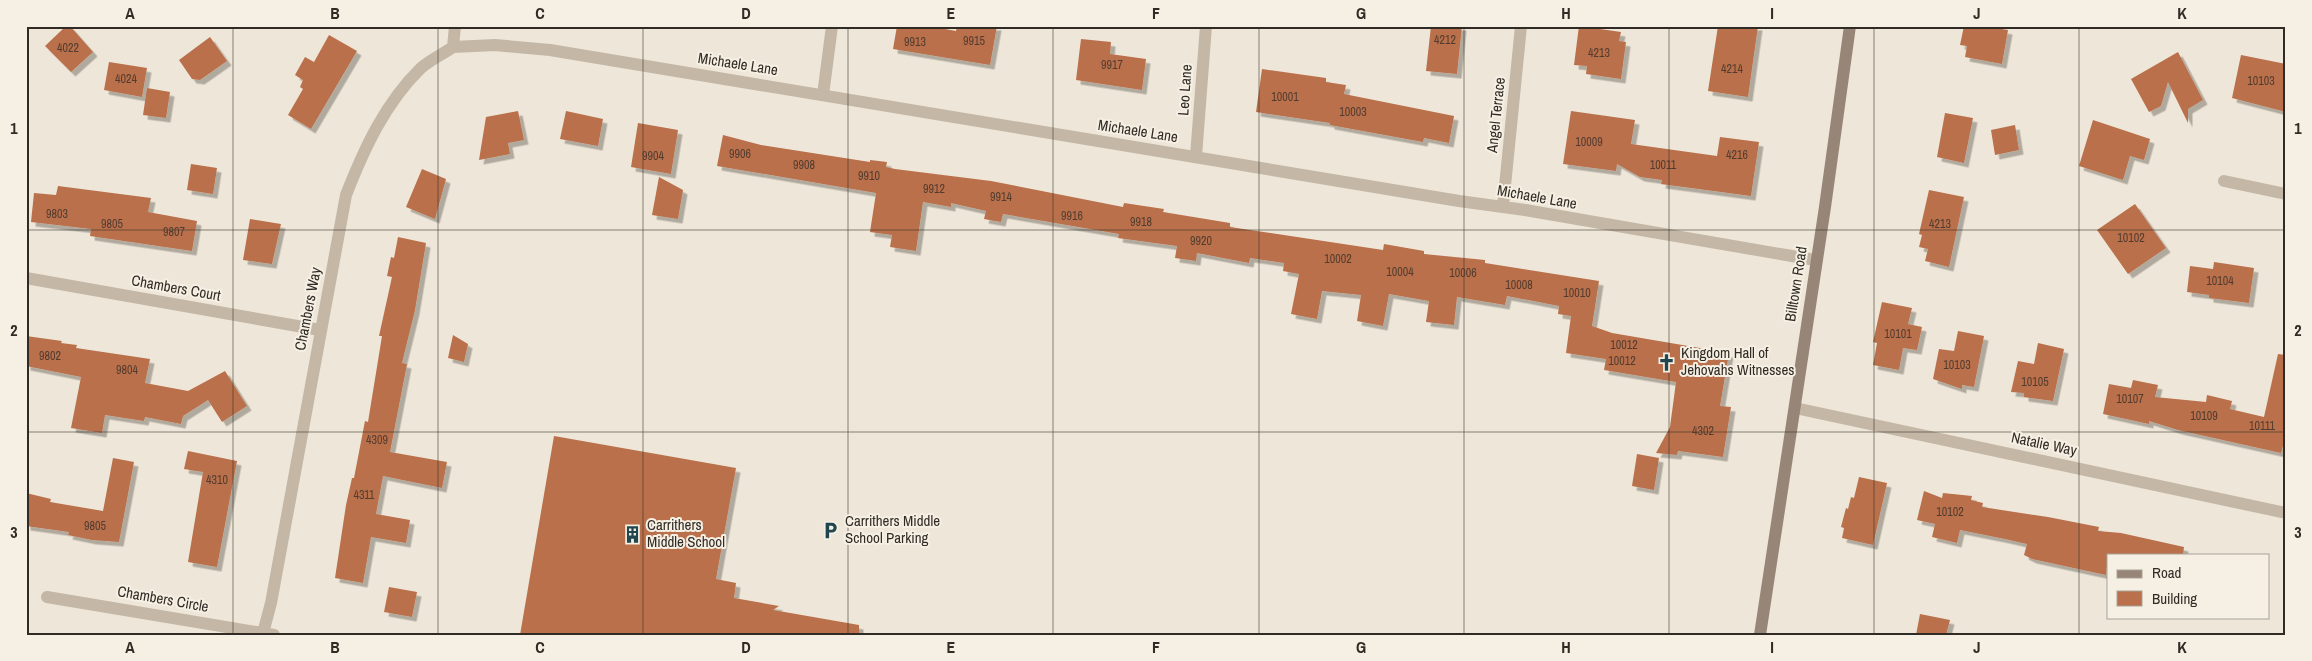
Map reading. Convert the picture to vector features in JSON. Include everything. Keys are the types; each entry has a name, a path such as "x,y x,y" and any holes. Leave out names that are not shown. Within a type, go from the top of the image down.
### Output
{"main road":[{"name":"Billtown Road","path":"1760,635 1815,260 1825,207 1850,26"}],"street":[{"path":"454,47 455,26"},
{"path":"823,95 832,26"},
{"name":"Leo Lane","path":"1196,156 1206,26"},
{"name":"Angel Terrace","path":"1503,206 1521,26"},
{"name":"Michaele Lane","path":"454,47 495,45 550,50 1196,156 1450,200 1503,206 1815,260"},
{"name":"Chambers Way","path":"269,634 271,603 346,195 365,147 385,113 422,68 454,47"},
{"path":"2224,181 2286,194"},
{"name":"Chambers Court","path":"26,278 320,330"},
{"name":"Natalie Way","path":"1794,408 2286,513"},
{"name":"Chambers Circle","path":"46,597 269,634"}],"building":[{"path":"66,26 70,26 93,52 71,72 45,46"},
{"path":"897,26 929,26 956,31 957,26 997,26 990,65 893,49"},
{"path":"1431,26 1462,26 1457,74 1426,71"},
{"path":"1579,26 1621,32 1619,41 1626,42 1621,79 1586,74 1587,66 1574,65"},
{"path":"1718,26 1758,26 1748,97 1708,91"},
{"path":"1964,26 1983,26 2008,30 2002,64 1965,57 1967,46 1960,45"},
{"path":"329,35 357,51 311,129 288,115 303,89 300,87 303,80 295,75 305,57 314,62"},
{"path":"210,37 227,61 200,80 192,79 179,60"},
{"path":"1081,39 1111,42 1110,54 1146,59 1142,90 1076,80"},
{"path":"2178,52 2203,100 2188,109 2188,123 2168,82 2161,106 2149,112 2131,79"},
{"path":"2241,55 2286,64 2286,112 2232,98"},
{"path":"109,62 147,68 142,97 104,90"},
{"path":"1262,69 1326,78 1326,82 1346,85 1344,94 1454,116 1449,143 1424,138 1423,142 1330,125 1330,123 1256,112"},
{"path":"147,88 170,92 166,118 143,115"},
{"path":"518,111 524,140 508,143 510,154 479,160 486,117"},
{"path":"566,111 603,119 598,146 560,139"},
{"path":"1571,111 1635,120 1631,144 1717,156 1720,137 1759,142 1751,196 1661,184 1662,180 1640,177 1617,164 1616,171 1563,164"},
{"path":"1945,113 1973,118 1964,163 1937,157"},
{"path":"2093,120 2150,139 2144,160 2130,156 2123,180 2079,166"},
{"path":"638,123 678,130 671,174 631,167"},
{"path":"2015,125 2019,150 1995,155 1991,130"},
{"path":"723,135 761,145 870,162 870,160 887,162 886,167 895,169 991,181 1123,207 1124,203 1164,209 1163,212 1230,223 1230,227 1383,250 1384,244 1424,251 1424,254 1485,260 1485,263 1599,281 1592,326 1612,333 1729,353 1720,406 1731,407 1723,457 1678,451 1677,455 1656,453 1670,427 1676,382 1604,370 1606,359 1566,353 1571,316 1558,314 1559,306 1507,296 1505,305 1457,297 1454,325 1426,322 1429,301 1389,294 1383,326 1357,321 1361,295 1322,291 1317,319 1291,314 1299,274 1283,271 1284,263 1250,258 1249,263 1197,253 1196,261 1175,258 1177,246 1118,238 1119,234 1003,214 1001,222 984,219 986,211 951,203 951,207 923,202 916,251 890,247 892,235 870,232 876,193 717,166"},
{"path":"191,164 217,168 213,194 187,190"},
{"path":"422,169 446,179 435,219 406,207"},
{"path":"659,177 683,190 678,219 652,215"},
{"path":"58,186 151,198 148,212 197,221 192,251 90,236 91,229 31,222 34,193 56,195"},
{"path":"1929,190 1964,197 1949,267 1925,261 1928,249 1919,247 1922,235 1919,234"},
{"path":"2135,204 2166,248 2128,274 2097,230"},
{"path":"250,219 281,224 272,264 243,260"},
{"path":"398,237 426,243 415,310 402,363 407,364 390,452 447,462 442,488 383,476 376,514 410,520 406,543 371,537 363,583 335,578 346,505 352,478 354,478 365,421 368,422 382,336 379,336 392,277 387,276 391,257 394,258"},
{"path":"2214,262 2254,268 2249,303 2209,298 2209,295 2187,292 2190,266 2213,269"},
{"path":"1882,302 1912,308 1908,324 1922,327 1917,350 1903,348 1899,370 1873,365 1877,343 1873,342"},
{"path":"1958,331 1984,336 1974,387 1962,385 1962,389 1933,379 1939,349 1954,351"},
{"path":"453,335 468,344 464,362 448,358"},
{"path":"26,336 62,341 61,343 77,345 76,348 150,359 145,383 188,391 225,371 247,406 222,422 208,400 183,416 181,424 145,417 144,421 105,415 102,433 71,428 81,377 26,366"},
{"path":"2038,343 2064,349 2053,401 2024,397 2024,393 2011,392 2018,361 2034,364"},
{"path":"2278,354 2286,355 2286,435 2281,453 2178,430 2149,421 2149,424 2103,414 2109,384 2131,388 2133,380 2158,385 2155,397 2206,402 2207,395 2232,401 2230,409 2264,417"},
{"name":"Carrithers Middle School","path":"554,436 736,468 716,579 736,583 734,598 779,606 773,610 859,625 859,635 520,635"},
{"path":"188,451 237,461 217,567 188,562 203,472 184,469"},
{"path":"1637,454 1659,458 1654,490 1632,486"},
{"path":"113,458 134,462 119,542 92,540 68,535 69,532 26,526 26,493 51,499 50,502 103,511"},
{"path":"1859,477 1887,483 1873,545 1842,538 1844,528 1841,527 1846,508 1848,509 1851,497 1854,498"},
{"path":"1924,491 1942,498 1943,493 1972,496 1971,500 1983,503 1982,507 2099,527 2098,531 2121,533 2184,547 2183,554 2107,554 2106,575 2032,559 2024,555 2027,544 2005,539 1960,530 1957,543 1932,537 1935,524 1917,520"},
{"path":"389,587 417,592 412,617 384,612"},
{"path":"1920,614 1950,620 1946,635 1916,635"}],"place":[{"name":"Kingdom Hall of Jehovahs Witnesses","path":"1667,362"},
{"name":"Carrithers Middle School Parking","path":"831,530"},
{"name":"Carrithers Middle School","path":"633,534"}]}
